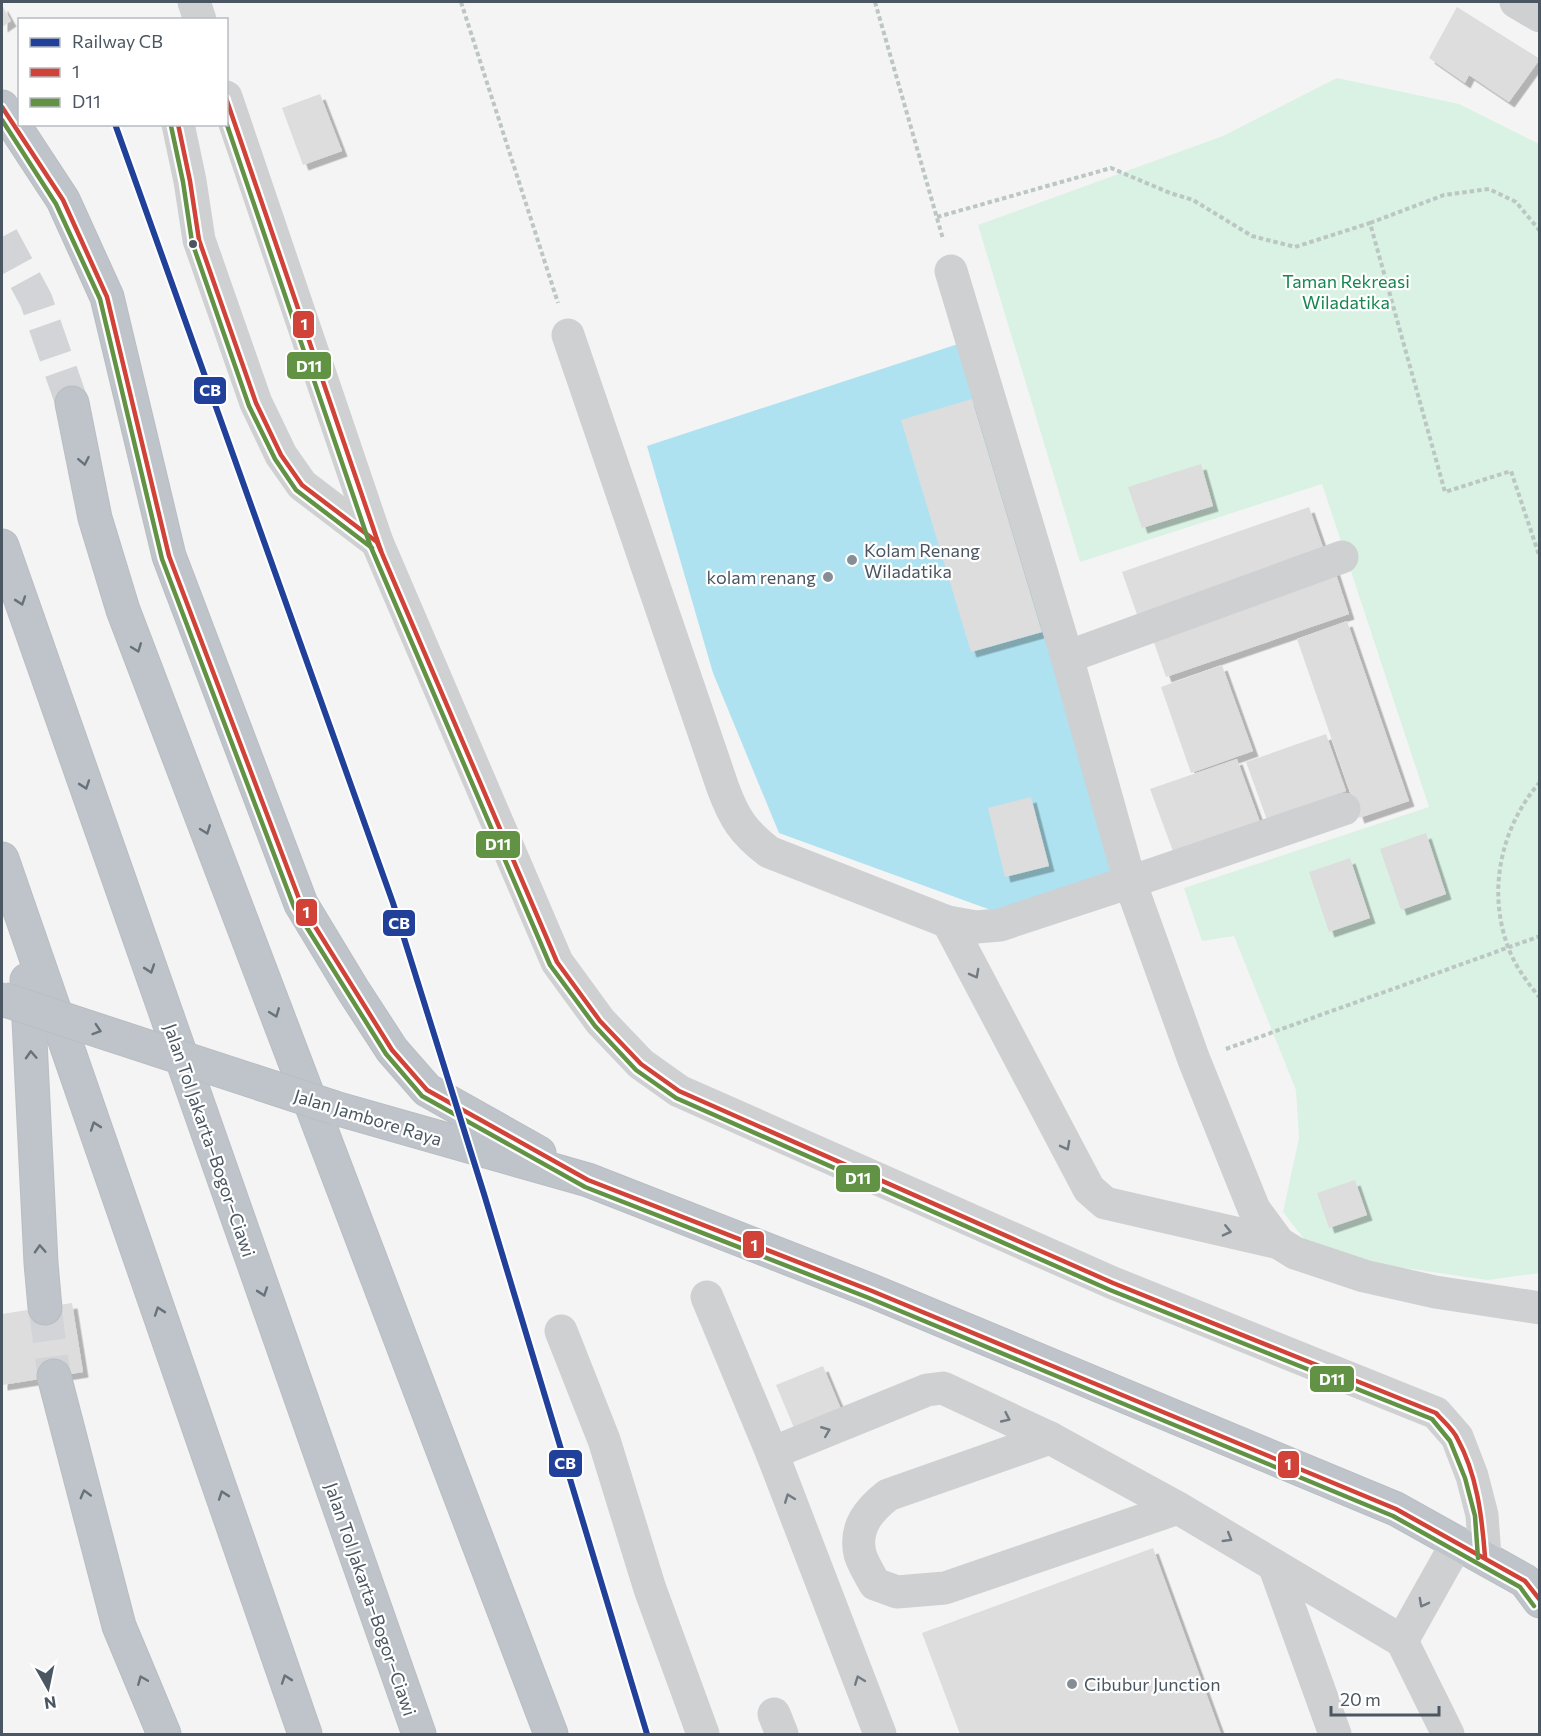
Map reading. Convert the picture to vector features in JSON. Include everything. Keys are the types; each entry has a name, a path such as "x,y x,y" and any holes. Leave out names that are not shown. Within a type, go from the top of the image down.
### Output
{"highway":[{"path":"2,107 63,200 107,297 169,556 301,904 392,1050 427,1090 588,1180"},
{"path":"72,403 95,518 123,610 551,1734"},
{"name":"Jalan Tol Jakarta–Bogor–Ciawi","path":"2,546 418,1734"},
{"path":"2,859 305,1734"},
{"path":"25,923 40,1263 45,1308"},
{"name":"Jalan Jambore Raya","path":"2,999 335,1108 588,1180 872,1291 1396,1509 1471,1550 1535,1589"},
{"path":"54,1376 119,1626 164,1734"}],"street":[{"path":"181,18 184,2"},
{"path":"194,2 199,18"},
{"path":"1516,2 1539,16"},
{"path":"228,103 377,542 557,962 600,1021 641,1064 679,1091 1113,1283 1436,1413 1457,1437 1472,1476 1482,1515 1471,1550 1402,1641"},
{"path":"178,126 190,181 198,240 256,403 280,455 302,485 377,542"},
{"path":"951,271 1068,657 1130,882 1194,1060 1254,1209 1279,1243"},
{"path":"568,335 723,788 734,815 755,841 769,852 948,922 976,927 1000,925 1344,808"},
{"path":"1068,657 1341,557"},
{"path":"948,922 1089,1189 1105,1203 1279,1243 1295,1253 1364,1276 1435,1292 1539,1308"},
{"path":"707,1297 772,1453 880,1734"},
{"path":"561,1331 604,1440 650,1589 703,1734"},
{"path":"772,1453 927,1390 943,1388 1050,1438 1178,1508 1402,1641 1448,1734"},
{"path":"1050,1438 888,1495 871,1509 860,1528 860,1554 875,1584 897,1592 945,1588 1178,1508"},
{"path":"1274,1565 1335,1734"}],"path":[{"path":"461,2 568,335"},
{"path":"875,2 951,271"},
{"path":"937,217 1111,168 1170,193 1193,200 1252,236 1295,247 1370,223 1444,195 1489,189 1516,202 1539,231"},
{"path":"1370,223 1445,492 1511,471 1539,558"},
{"path":"1539,782 1526,797 1511,824 1501,855 1498,885 1500,916 1508,947 1522,974 1539,998"},
{"path":"1194,1060 1539,936"}],"green space":[{"name":"Taman Rekreasi Wiladatika","path":"1337,78 1459,104 1539,144 1539,1273 1487,1280 1371,1263 1304,1239 1283,1212 1299,1138 1296,1090 1234,936 1202,941 1184,888 1429,807 1322,484 1080,562 978,225 1223,136"}],"water":[{"name":"Kolam Renang Wiladatika","path":"961,343 1115,876 999,913 779,833 713,673 647,446"}],"building":[{"path":"2,5 11,21 2,27"},
{"path":"1457,7 1540,59 1509,102 1469,75 1465,83 1429,58"},
{"path":"320,94 342,151 303,165 282,108"},
{"path":"972,399 1042,632 971,652 901,420"},
{"path":"1201,464 1213,506 1142,528 1128,487"},
{"path":"1309,507 1326,556 1139,620 1122,572"},
{"path":"1334,568 1349,614 1166,677 1150,631"},
{"path":"1347,621 1409,801 1359,818 1297,639"},
{"path":"1222,665 1253,751 1191,773 1161,687"},
{"path":"1326,734 1346,791 1267,820 1246,762"},
{"path":"1237,759 1260,822 1174,854 1150,789"},
{"path":"1031,797 1049,866 1005,877 988,808"},
{"path":"1426,833 1446,894 1401,910 1380,849"},
{"path":"1350,858 1370,918 1329,932 1309,872"},
{"path":"1355,1180 1367,1215 1329,1228 1317,1193"},
{"path":"72,1303 83,1372 2,1385 2,1314"},
{"path":"823,1366 846,1421 799,1440 776,1385"},
{"name":"Cibubur Junction","path":"1153,1548 1221,1734 960,1734 922,1633"}],"tunnel":[{"path":"2,237 36,300 72,403"},
{"path":"45,1308 54,1376"}],"rail line":[{"name":"CB","path":"116,126 393,903 484,1194 647,1734"}],"transit line":[{"name":"1","path":"228,104 381,551"},
{"name":"1","path":"2,107 63,200 107,297 169,556 301,904 392,1050 427,1090 588,1180 872,1291 1396,1509 1525,1581 1540,1600"},
{"name":"D11","path":"2,120 56,204 100,299 162,559 294,907 386,1054 422,1096 585,1187 869,1298 1393,1516 1520,1587 1534,1606"},
{"name":"D11","path":"171,126 183,182 192,242 249,406 275,459 296,490 372,548"},
{"name":"1","path":"178,126 199,240 256,403 281,455 302,485 377,542 557,962 600,1021 641,1064 679,1091 1113,1283 1436,1413 1455,1435 1469,1466 1480,1511 1485,1557"},
{"name":"D11","path":"227,126 370,545 550,965 595,1026 636,1070 676,1098 1110,1290 1432,1419 1450,1441 1465,1478 1475,1516 1478,1558"}],"place":[{"name":"Kolam Renang Wiladatika","path":"852,560"},
{"name":"kolam renang","path":"828,577"},
{"name":"Cibubur Junction","path":"1072,1684"}]}
